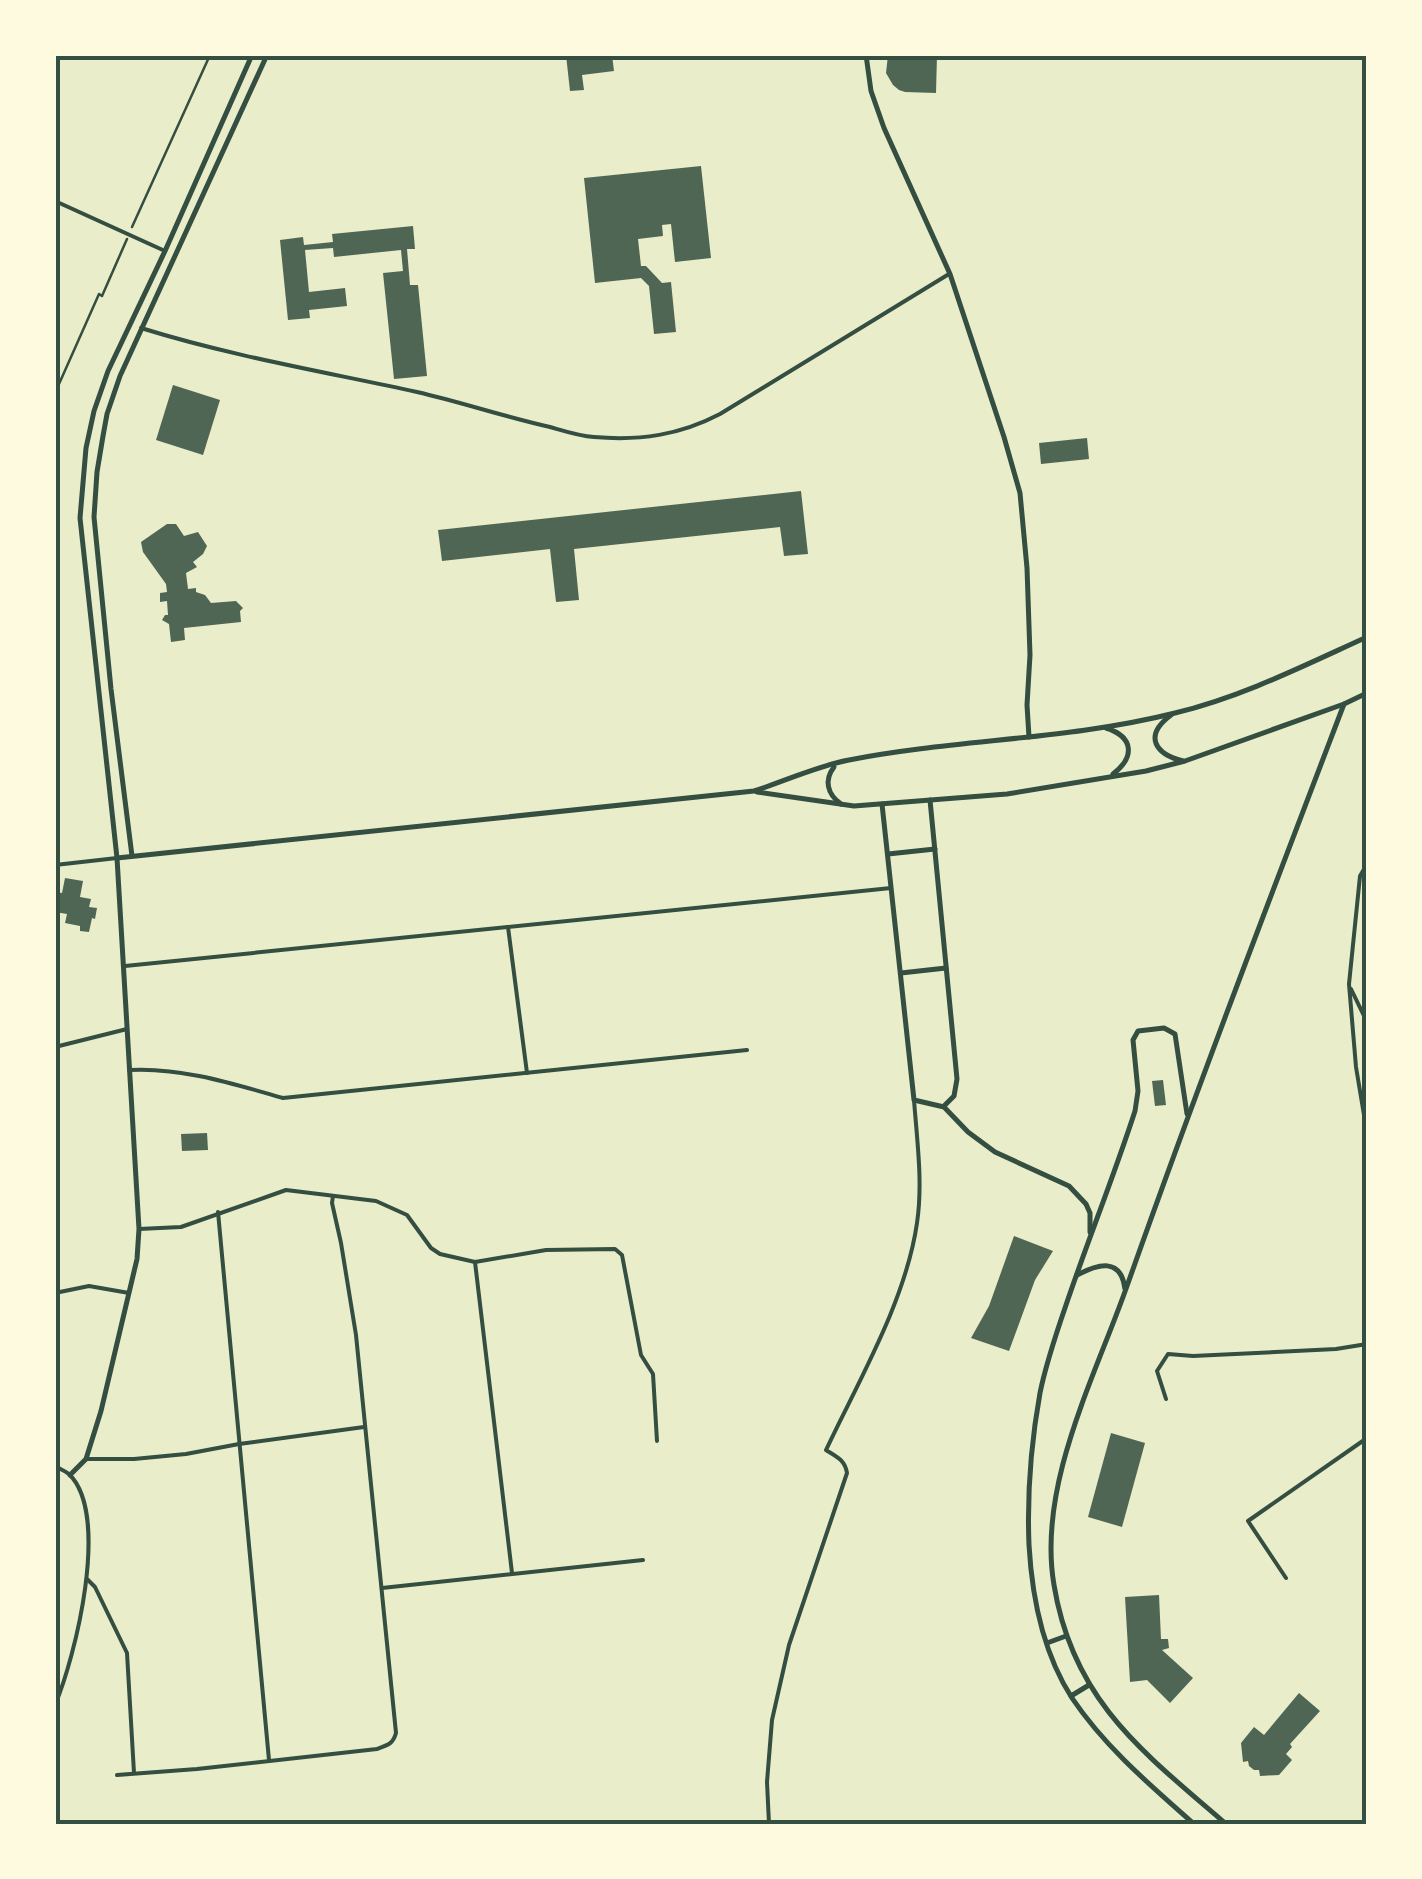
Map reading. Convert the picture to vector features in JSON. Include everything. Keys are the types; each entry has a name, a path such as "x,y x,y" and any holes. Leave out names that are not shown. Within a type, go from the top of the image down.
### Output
{"street":[{"path":"70,1475 86,1458 101,1410 137,1260 139,1229 116,858 80,518 86,448 108,371 166,251 252,55"},
{"path":"132,856 94,517 97,472 107,414 120,376 267,55"},
{"path":"866,55 871,90 890,145 950,274 1020,494 1027,568 1030,737"},
{"path":"55,201 175,256"},
{"path":"141,328 591,437 665,436 720,414 950,274"},
{"path":"80,518 94,517"},
{"path":"55,866 754,791 846,760 1104,727 1174,714 1292,672 1367,637"},
{"path":"98,690 111,689"},
{"path":"754,791 844,805 1007,794 1185,761 1367,693"},
{"path":"1226,1824 1143,1751 1089,1685 1066,1636 1053,1581 1054,1504 1081,1411 1344,704"},
{"path":"1174,714 1159,726 1156,742 1164,755 1185,761"},
{"path":"1104,727 1119,732 1128,749 1125,762 1110,776"},
{"path":"844,805 833,798 828,779 834,767 846,760"},
{"path":"930,800 957,1079 954,1096 944,1107"},
{"path":"769,1824 767,1782 772,1720 789,1645 847,1473 841,1459 826,1450 894,1305 915,1238 919,1186 914,1100 882,804"},
{"path":"887,854 935,849"},
{"path":"1366,863 1360,876 1349,984 1356,1067 1367,1133"},
{"path":"123,966 891,888"},
{"path":"508,927 527,1073"},
{"path":"901,973 946,968"},
{"path":"1349,984 1366,1020"},
{"path":"1351,1019 1356,1014 1366,1020"},
{"path":"1188,1117 1174,1034 1164,1028 1138,1031 1133,1040 1138,1091 1135,1111 1076,1275 1041,1391 1028,1519 1036,1608 1056,1668 1071,1696 1127,1764 1194,1824"},
{"path":"55,1047 127,1029"},
{"path":"129,1070 212,1078 283,1098 747,1050"},
{"path":"914,1100 944,1107 995,1152 1058,1180 1078,1194 1090,1213 1089,1240"},
{"path":"139,1229 180,1227 286,1190 376,1201 407,1215 440,1254 475,1262 546,1250 615,1248 622,1256 641,1355 653,1374 656,1441"},
{"path":"117,1774 378,1749 391,1744 396,1733 356,1335 333,1196"},
{"path":"218,1212 270,1760"},
{"path":"475,1262 512,1573"},
{"path":"1076,1275 1094,1266 1109,1266 1124,1280 1125,1292"},
{"path":"55,1293 89,1286 129,1293"},
{"path":"1166,1399 1157,1372 1168,1354 1336,1350 1367,1344"},
{"path":"86,1458 186,1454 365,1427"},
{"path":"1286,1578 1248,1521 1367,1438"},
{"path":"55,1466 70,1475 80,1494 88,1532 87,1579 71,1660 55,1705"},
{"path":"382,1588 643,1560"},
{"path":"87,1579 95,1587 126,1654 134,1773"},
{"path":"1047,1643 1066,1636"},
{"path":"1071,1696 1089,1685"}],"path":[{"path":"55,394 210,55"}],"building":[{"path":"566,55 612,55 614,71 582,75 584,90 570,91"},
{"path":"888,55 937,55 936,93 899,90 886,73"},
{"path":"701,166 711,258 675,262 671,224 662,225 663,236 638,239 641,266 646,266 662,283 671,282 676,332 654,334 649,286 641,278 595,283 584,178"},
{"path":"413,226 415,249 407,249 410,285 418,285 427,376 394,379 383,273 403,271 401,250 334,257 333,248 305,250 309,292 345,288 347,306 309,310 310,318 288,320 280,240 303,237 304,245 333,242 332,234"},
{"path":"173,385 220,400 203,455 156,440"},
{"path":"1087,438 1089,459 1041,464 1039,443"},
{"path":"801,491 808,554 784,556 780,527 574,549 579,600 556,602 550,549 442,561 438,530"},
{"path":"167,524 176,524 184,536 198,532 207,546 193,562 197,567 186,573 188,589 196,588 211,603 236,601 243,608 241,622 184,628 185,640 171,642 169,624 162,620 168,615 167,601 160,602 160,593 167,592 166,584 143,552 141,542"},
{"path":"65,878 83,881 80,897 91,899 89,907 97,908 89,932 65,923 67,914 55,912 55,892 62,893"},
{"path":"1163,1080 1166,1105 1155,1106 1152,1081"},
{"path":"207,1133 208,1150 182,1151 181,1134"},
{"path":"1014,1236 1053,1251 1035,1280 1009,1351 971,1338 989,1306"},
{"path":"1111,1433 1145,1443 1122,1527 1088,1517"},
{"path":"1159,1595 1161,1639 1168,1639 1169,1648 1162,1650 1193,1678 1170,1703 1147,1680 1130,1682 1125,1597"},
{"path":"1299,1693 1320,1711 1290,1744 1286,1754 1292,1760 1279,1775 1260,1776 1259,1770 1249,1766 1248,1761 1243,1762 1241,1743 1254,1727 1264,1735"}]}
